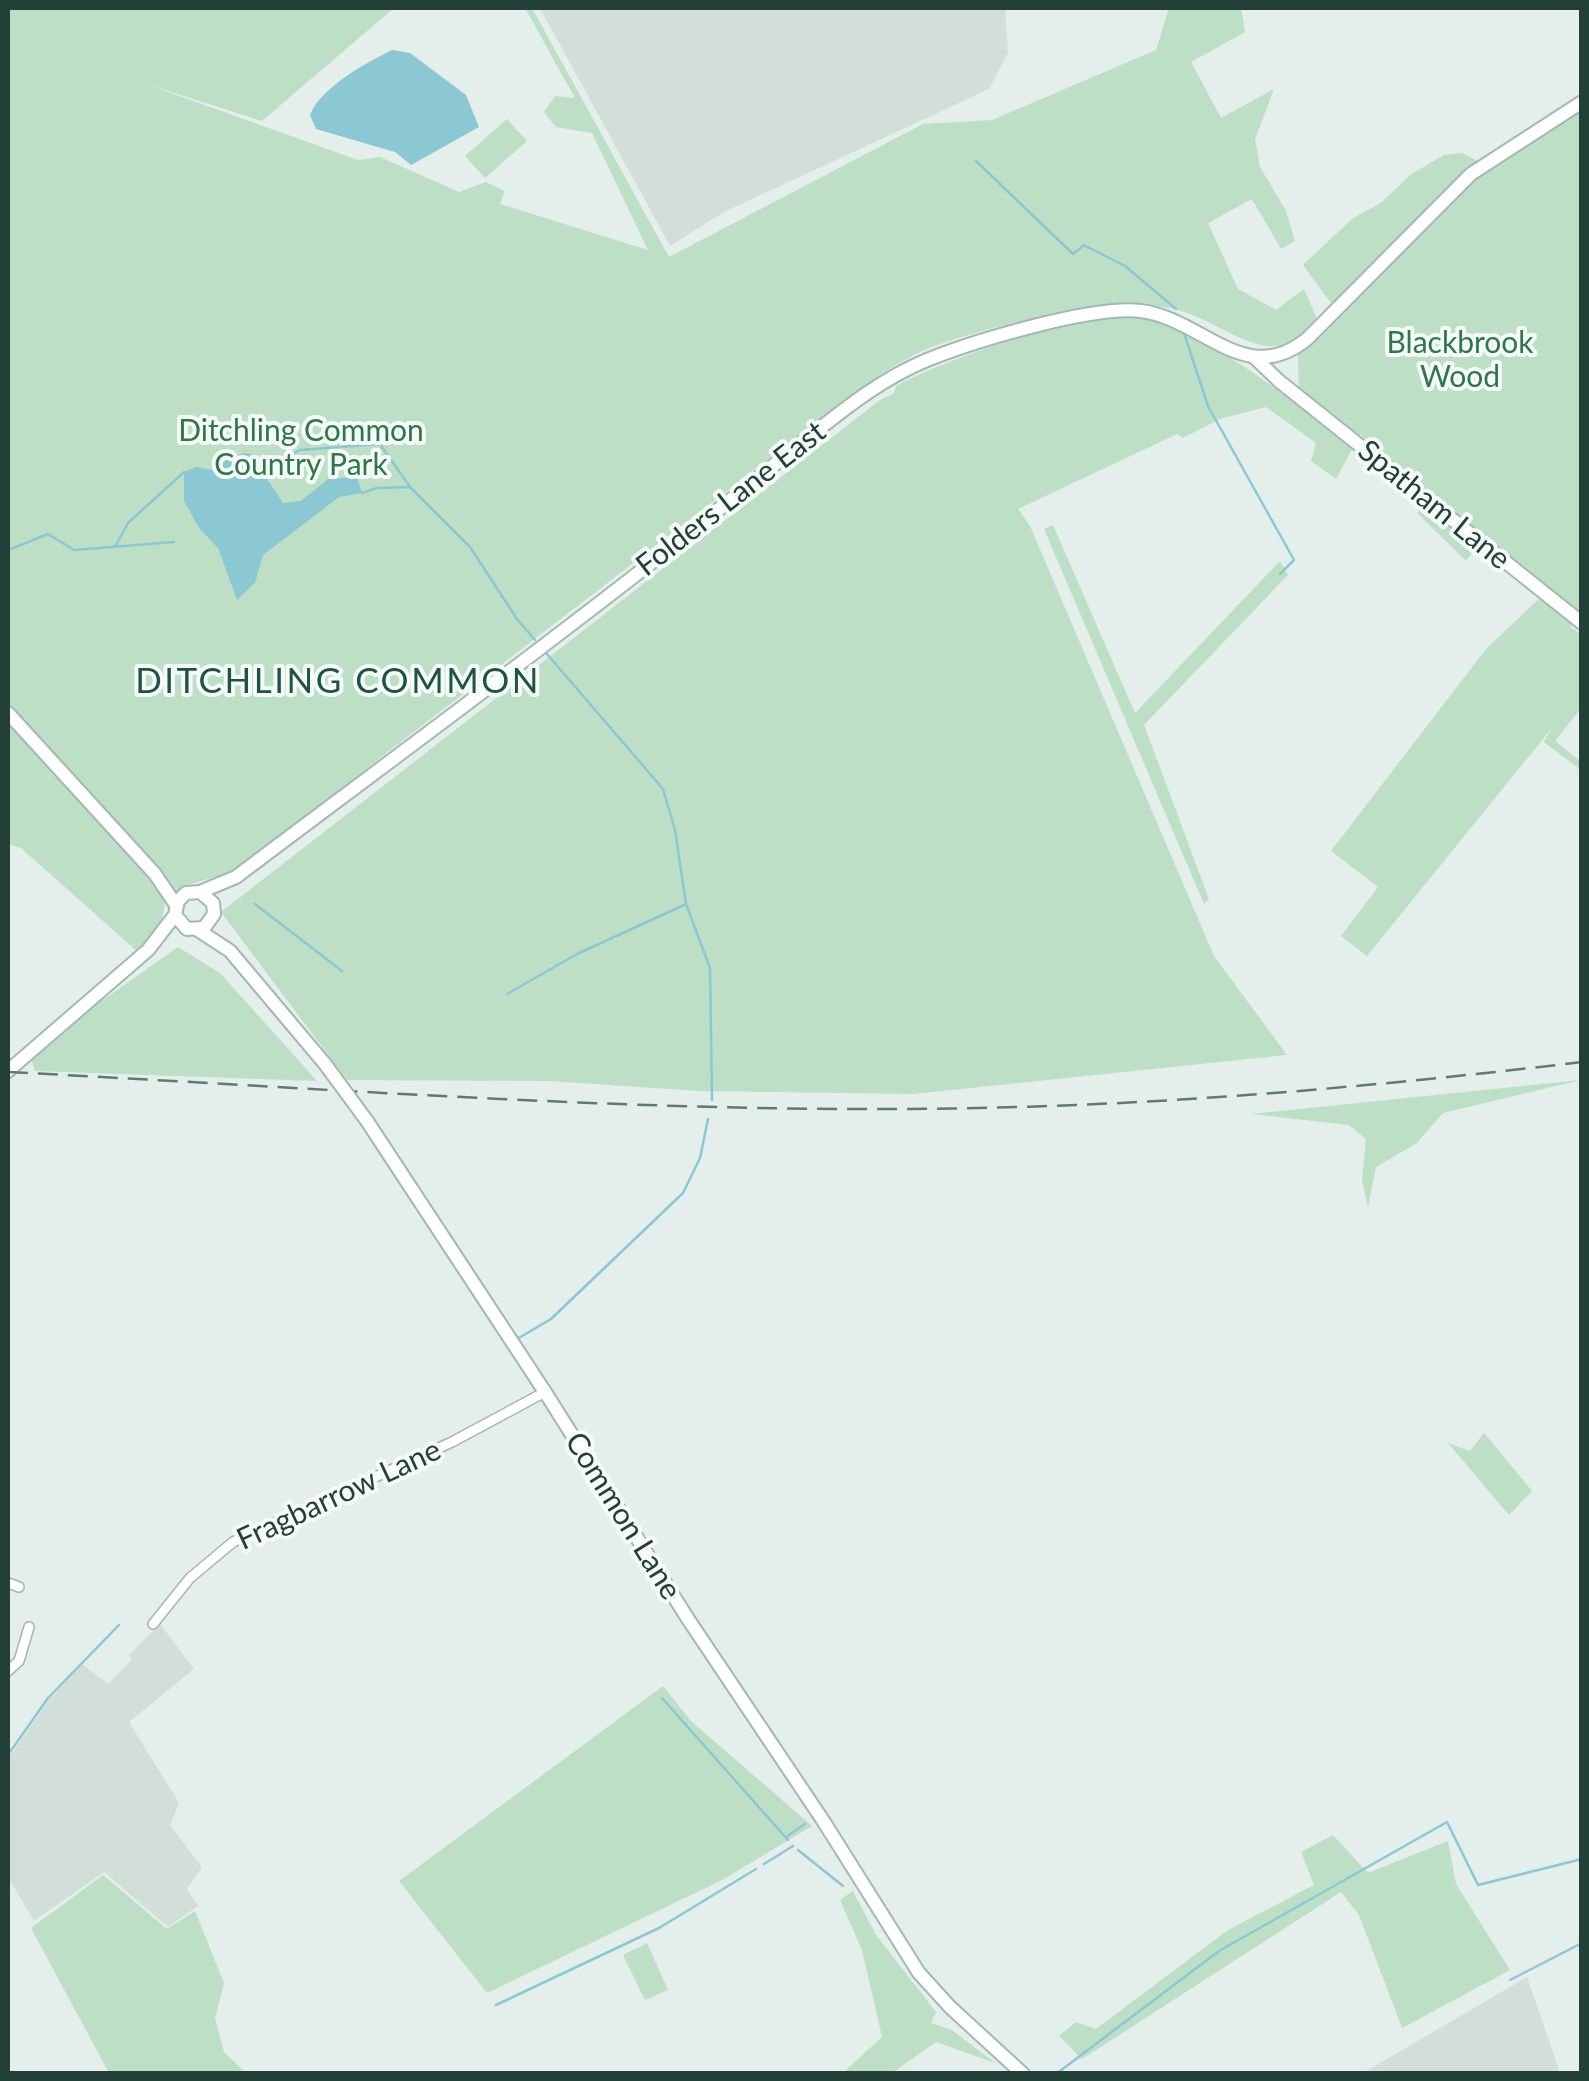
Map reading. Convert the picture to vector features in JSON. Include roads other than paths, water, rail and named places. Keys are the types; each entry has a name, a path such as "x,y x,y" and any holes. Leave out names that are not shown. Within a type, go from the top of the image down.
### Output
{"street":[{"path":"1256,359 1276,358 1292,351 1471,174 1582,102"},
{"name":"Folders Lane East","path":"197,891 236,878 614,592 846,408 912,367 949,352 1048,324 1126,310 1173,320 1256,359"},
{"path":"1286,386 1292,351"},
{"name":"Spatham Lane","path":"1256,359 1582,623"},
{"path":"8,712 155,874 182,926 195,930"},
{"path":"12,1067 148,950 175,935 208,924 214,911 210,898 155,874"},
{"name":"Folders Lane East","path":"214,911 236,878"},
{"path":"148,950 176,910 181,896 197,891"},
{"name":"Common Lane","path":"214,911 218,930 230,951 325,1064 367,1121 920,1974 950,2008 1023,2074"},
{"name":"Common Lane","path":"195,930 230,951"},
{"name":"Fragbarrow Lane","path":"153,1624 190,1578 233,1542 452,1442 545,1392"},
{"path":"8,1583 19,1587"},
{"path":"8,1671 19,1660 28,1628"}],"water":[{"path":"392,50 410,53 466,95 479,127 411,165 395,152 316,129 310,115 334,86"},
{"path":"245,453 260,456 260,468 283,503 301,501 328,479 357,477 362,493 339,497 263,555 255,583 237,600 218,548 199,528 184,501 184,472 196,467 215,470 230,457"}],"waterway":[{"path":"976,161 1073,254 1084,245 1125,266 1176,309"},
{"path":"1184,333 1208,406 1294,560 1280,574"},
{"path":"260,468 300,450 380,444 410,487 470,547 535,640"},
{"path":"116,545 128,523 184,472"},
{"path":"362,493 377,488 410,487"},
{"path":"8,550 48,534 74,550 174,542"},
{"path":"547,654 663,789 675,830 686,904 710,968 712,1100"},
{"path":"255,904 342,971"},
{"path":"507,994 577,954 684,905"},
{"path":"517,1339 551,1319 683,1193 700,1158 708,1119"},
{"path":"8,1755 48,1698 119,1625"},
{"path":"662,1698 788,1840"},
{"path":"1056,2074 1219,1951 1447,1822 1478,1885 1582,1859"},
{"path":"786,1837 805,1824"},
{"path":"764,1864 793,1846"},
{"path":"798,1850 843,1886"},
{"path":"496,2005 659,1928 756,1869"},
{"path":"1510,1980 1582,1943"}],"railway":[{"path":"8,1072 542,1101 942,1109 1266,1094 1582,1062"}],"district":[{"name":"DITCHLING COMMON","path":"338,682"}],"park label":[{"name":"Blackbrook Wood","path":"1460,360"},
{"name":"Ditchling Common Country Park","path":"301,448"}]}
